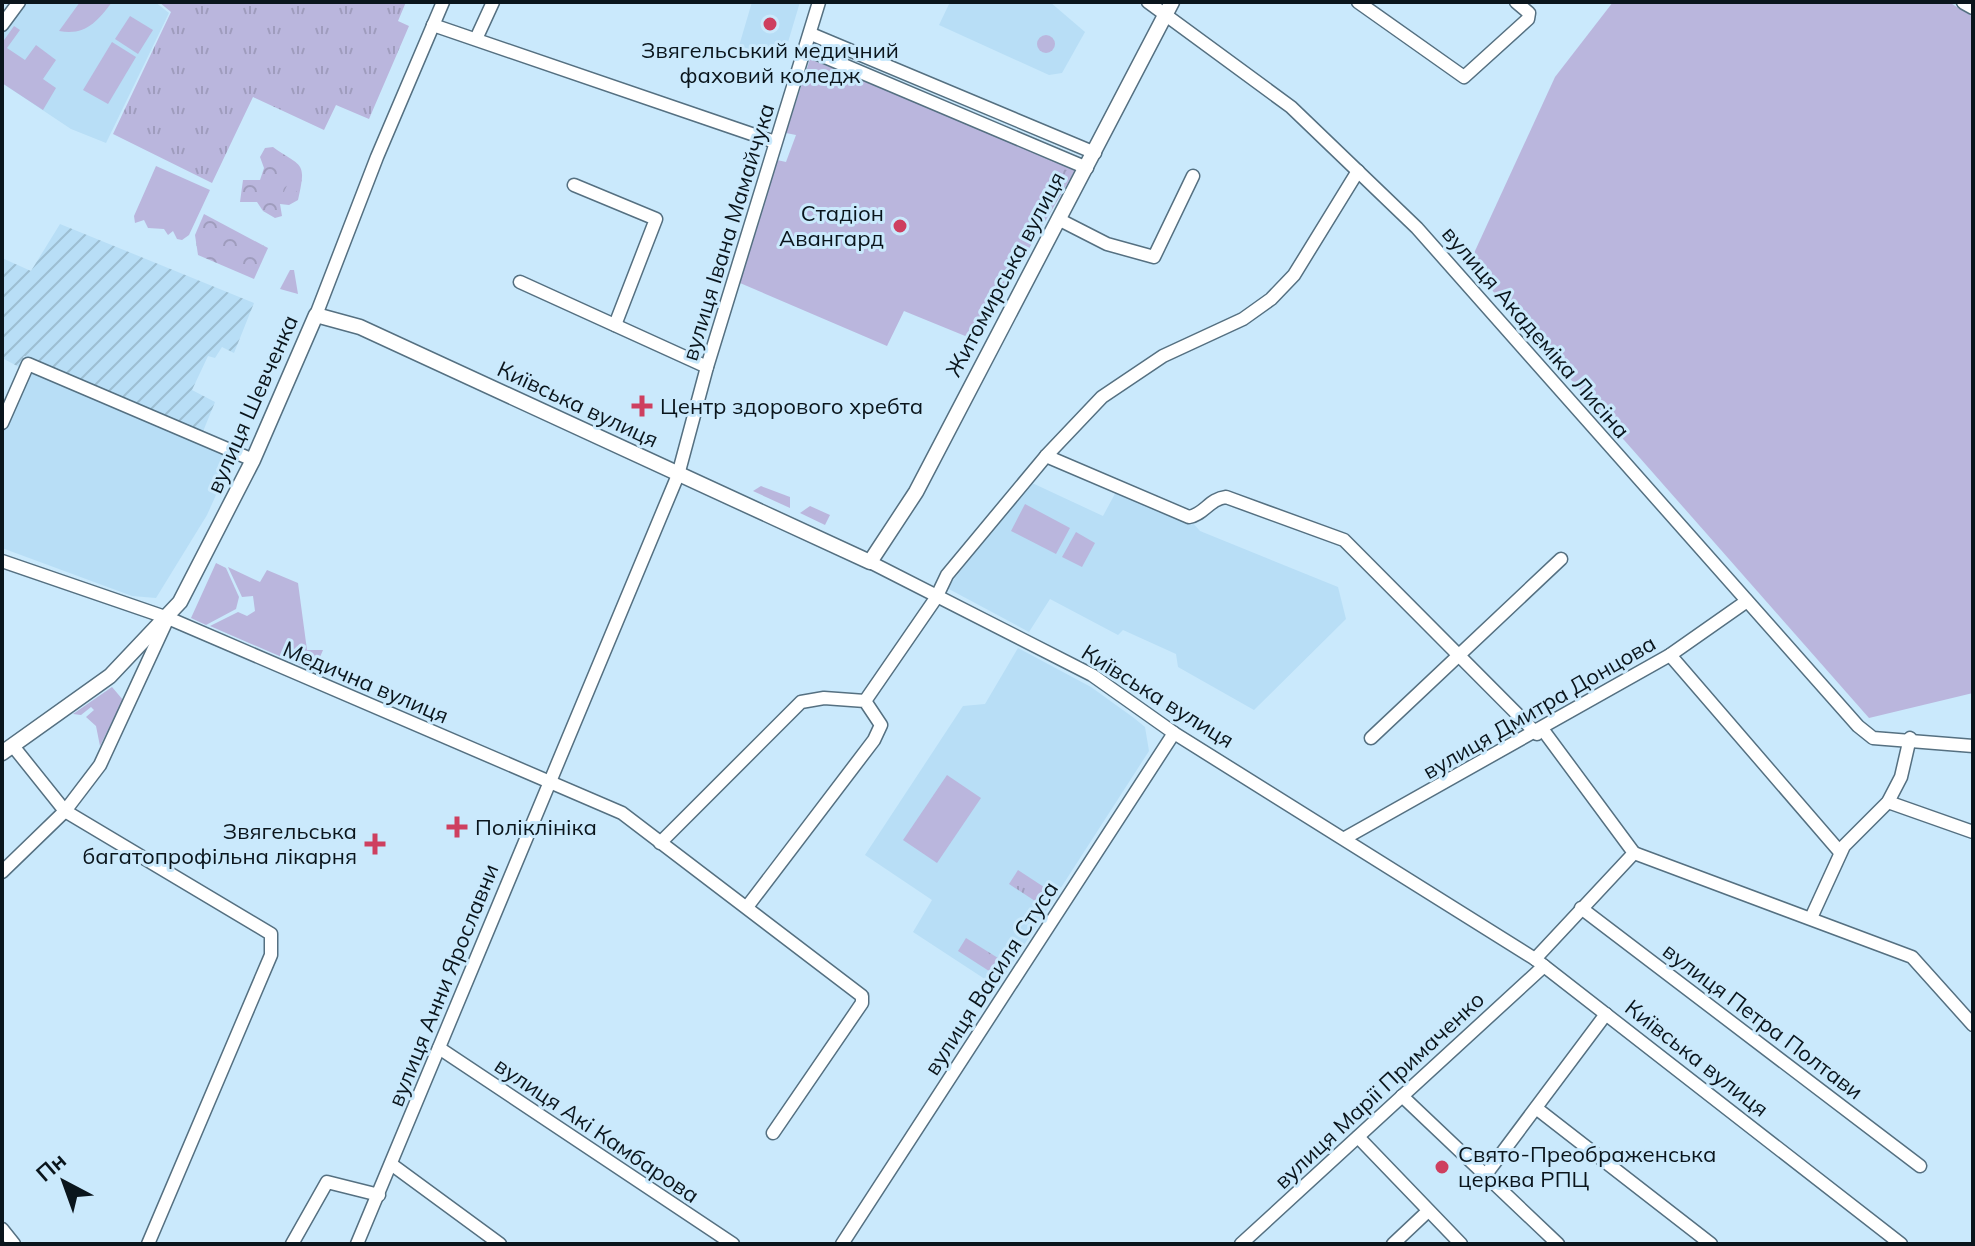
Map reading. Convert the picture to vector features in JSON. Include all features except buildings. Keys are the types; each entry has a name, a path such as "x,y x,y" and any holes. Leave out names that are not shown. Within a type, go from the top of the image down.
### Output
{"main road":[{"path":"1964,2 1973,7"},
{"name":"Житомирська вулиця","path":"870,562 916,492 1169,9"},
{"name":"вулиця Шевченка","path":"7,750 110,676 168,618 219,532 316,315"},
{"name":"Київська вулиця","path":"316,315 360,327 870,562"}],"street":[{"path":"2,25 19,2"},
{"name":"вулиця Шевченка","path":"316,315 371,170 443,2"},
{"path":"476,39 493,2"},
{"name":"вулиця Івана Мамайчука","path":"678,475 707,367 819,2"},
{"name":"вулиця Академіка Лисіна","path":"1148,2 1169,9 1291,107 1417,228 1858,726 1873,738 1910,738"},
{"path":"1358,2 1464,77 1528,19 1529,13 1516,2"},
{"path":"433,25 775,142"},
{"path":"811,34 1095,153"},
{"path":"806,49 1087,168"},
{"path":"865,701 936,598 947,575 1046,456 1102,397 1163,356 1243,319 1271,299 1294,275 1358,171"},
{"path":"1058,219 1107,244 1154,257 1193,176"},
{"path":"574,185 656,219 615,325"},
{"path":"520,282 707,367"},
{"path":"2,423 28,364 253,460"},
{"path":"1046,456 1189,517 1196,516 1214,498 1226,497 1344,540 1540,732 1634,853 1912,957 1973,1025"},
{"name":"вулиця Анни Ярославни","path":"357,1244 678,475"},
{"path":"1371,738 1561,559"},
{"name":"Медична вулиця","path":"2,561 168,618 622,813 863,999 773,1133"},
{"name":"Київська вулиця","path":"870,562 1092,675 1174,733 1539,962 1901,1244"},
{"name":"вулиця Дмитра Донцова","path":"1345,838 1540,732 1670,655 1747,601"},
{"path":"2,872 65,811 100,765 168,618"},
{"path":"1670,655 1840,852"},
{"path":"660,843 801,702 824,698 865,701"},
{"path":"747,907 874,740 881,725 865,701"},
{"name":"вулиця Василя Стуса","path":"842,1244 1174,733"},
{"path":"1811,918 1840,852 1888,802 1901,777 1910,738 1973,746"},
{"path":"7,750 65,811 271,934 271,955 148,1244"},
{"path":"1888,802 1973,832"},
{"name":"вулиця Марії Примаченко","path":"1241,1244 1402,1096 1539,962 1581,908 1634,853"},
{"name":"вулиця Петра Полтави","path":"1581,908 1920,1166"},
{"path":"1487,1173 1606,1014"},
{"name":"вулиця Акі Камбарова","path":"439,1048 731,1244"},
{"path":"1402,1096 1487,1173 1558,1244"},
{"path":"1536,1108 1711,1244"},
{"path":"1358,1137 1461,1244"},
{"path":"391,1164 500,1244"},
{"path":"292,1244 327,1182 379,1195"},
{"path":"1393,1244 1427,1212"},
{"path":"2,1229 14,1244"}],"shaded area":[{"path":"19,2 155,2 169,13 106,143 71,129 2,83 2,25"},
{"name":"Звягельський медичний фаховий коледж","path":"752,2 800,2 783,59 739,46"},
{"path":"950,2 1050,2 1085,32 1062,73 1049,75 939,25"},
{"path":"60,224 254,303 234,353 222,347 215,358 208,356 192,390 215,402 202,434 24,356 19,367 2,358 2,258 31,271"},
{"path":"30,369 233,457 207,515 156,598 132,596 2,548 2,430"},
{"path":"1030,482 1103,516 1117,490 1191,521 1200,531 1338,587 1346,619 1254,710 1178,667 1176,654 1123,630 1118,635 1050,599 1029,632 947,588"},
{"path":"1018,648 1091,687 1134,718 1145,727 1149,751 997,987 913,932 932,900 865,855 963,706 985,704"}],"green space":[{"path":"80,2 112,2 90,26 76,31 59,31"},
{"path":"159,2 406,2 398,21 409,26 369,119 336,105 324,130 253,97 212,183 113,134 171,12"},
{"path":"1613,2 1949,2 1973,17 1973,693 1869,718 1469,264 1555,77"},
{"path":"130,16 153,30 138,54 115,39"},
{"path":"14,26 20,30 7,48 25,60 36,45 56,60 43,79 56,88 43,110 2,83 2,43"},
{"path":"1046,35 1055,44 1046,53 1037,44"},
{"path":"112,42 136,57 108,104 83,90"},
{"name":"Стадіон Авангард","path":"810,59 1076,169 975,340 904,311 887,346 740,283 777,160 786,162 796,135 786,133"},
{"path":"273,147 296,162 302,171 298,200 289,205 280,204 282,216 275,218 263,211 257,202 240,202 243,180 260,180 264,168 260,157 265,148"},
{"path":"1040,159 1071,172 1046,214 1042,214 1055,184"},
{"path":"156,166 210,190 189,235 182,240 177,239 173,231 168,235 164,229 148,228 144,220 135,223 134,216"},
{"path":"292,175 302,180 291,203 281,198"},
{"path":"204,214 268,248 254,279 198,255 195,235"},
{"path":"290,270 294,270 298,294 280,289"},
{"path":"761,486 790,497 790,508 753,491"},
{"path":"1025,504 1070,528 1056,554 1011,531"},
{"path":"810,506 830,515 825,525 800,513"},
{"path":"1076,532 1095,543 1082,567 1062,557"},
{"path":"216,563 226,568 239,597 236,609 206,625 191,618"},
{"path":"228,567 260,582 267,570 298,583 307,650 323,650 314,671 210,626 238,612 247,616 255,611 253,596 242,597"},
{"path":"112,687 123,700 100,746 96,726 86,717 94,710 91,707 81,715 73,714"},
{"path":"947,775 981,798 937,863 903,840"},
{"path":"1018,870 1047,889 1038,903 1009,884"},
{"path":"966,938 998,958 989,971 958,951"}],"place":[{"name":"Звягельський медичний фаховий коледж","path":"770,24"},
{"name":"Стадіон Авангард","path":"900,226"},
{"name":"Центр здорового хребта","path":"642,406"},
{"name":"Поліклініка","path":"457,827"},
{"name":"Звягельська багатопрофільна лікарня","path":"375,844"},
{"name":"Свято-Преображенська церква РПЦ","path":"1442,1167"}]}
